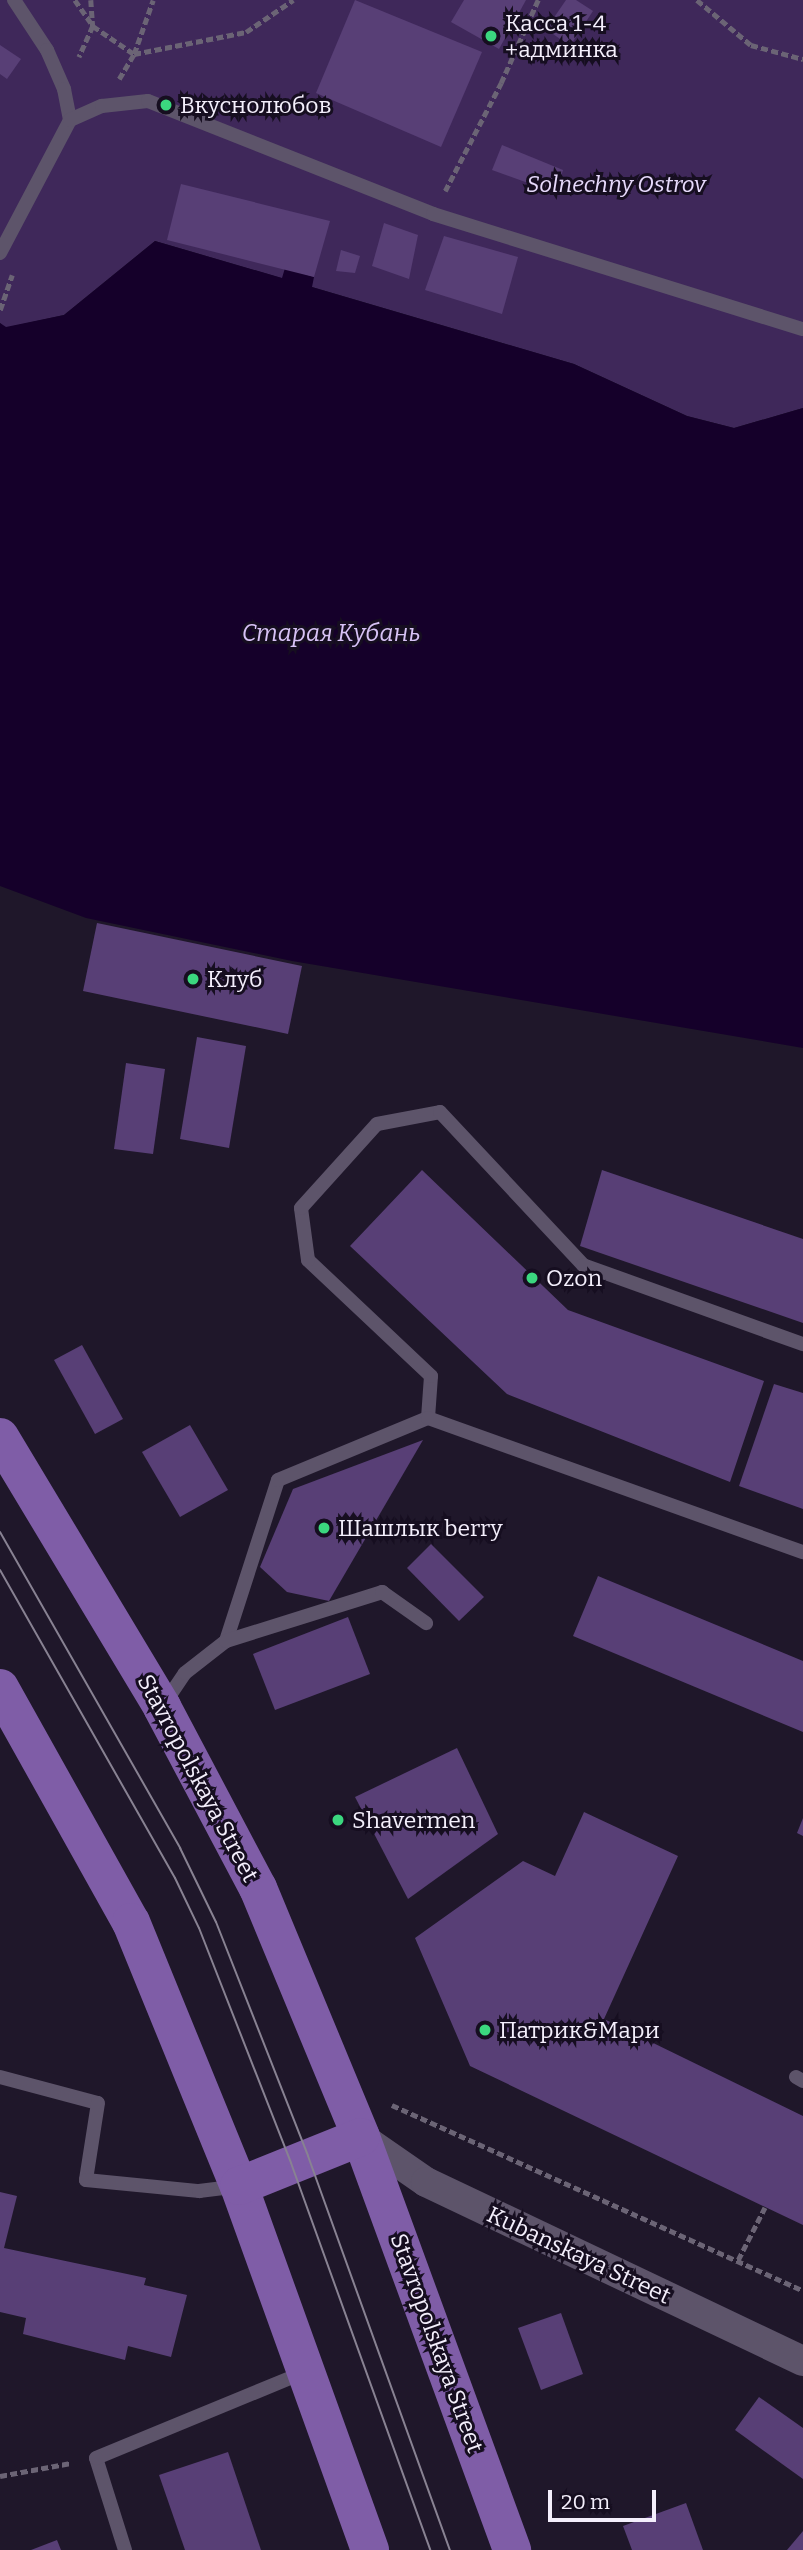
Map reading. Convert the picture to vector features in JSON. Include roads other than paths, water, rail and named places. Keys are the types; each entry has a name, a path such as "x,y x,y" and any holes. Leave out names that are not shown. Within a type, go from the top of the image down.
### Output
{"main road":[{"name":"Stavropolskaya Street","path":"0,1437 162,1707 258,1888 361,2137 512,2550"},
{"path":"0,1688 131,1922 239,2186 370,2550"},
{"path":"239,2186 361,2137"}],"street":[{"name":"Kubanskaya Street","path":"361,2137 426,2182 803,2361"}],"lane":[{"path":"1,250 70,120 64,89 47,50 14,0"},
{"path":"70,120 102,107 148,101 433,214 803,329"},
{"path":"428,1418 430,1376 307,1260 301,1208 377,1124 440,1112 583,1265 803,1344"},
{"path":"226,1641 278,1480 428,1418 803,1552"},
{"path":"162,1707 185,1673 226,1641 382,1592 426,1623"},
{"path":"0,2077 98,2103 86,2180 199,2191 239,2186"},
{"path":"125,2550 96,2458 306,2371"}],"water":[{"name":"Старая Кубань","path":"155,241 282,278 285,268 314,277 312,287 574,364 687,416 734,428 803,408 803,1048 292,961 86,918 0,886 0,323 6,327 64,315"}],"tram line":[{"path":"0,1532 180,1848 216,1922 308,2156 450,2550"},
{"path":"0,1570 175,1878 199,1928 291,2163 430,2550"}],"place":[{"name":"Касса 1-4 +админка","path":"491,36"},
{"name":"Вкуснолюбов","path":"166,105"},
{"name":"Клуб","path":"193,979"},
{"name":"Ozon","path":"532,1278"},
{"name":"Шашлык berry","path":"324,1528"},
{"name":"Shavermen","path":"338,1820"},
{"name":"Патрик&Мари","path":"485,2030"}],"park label":[{"name":"Solnechny Ostrov","path":"616,184"}]}
